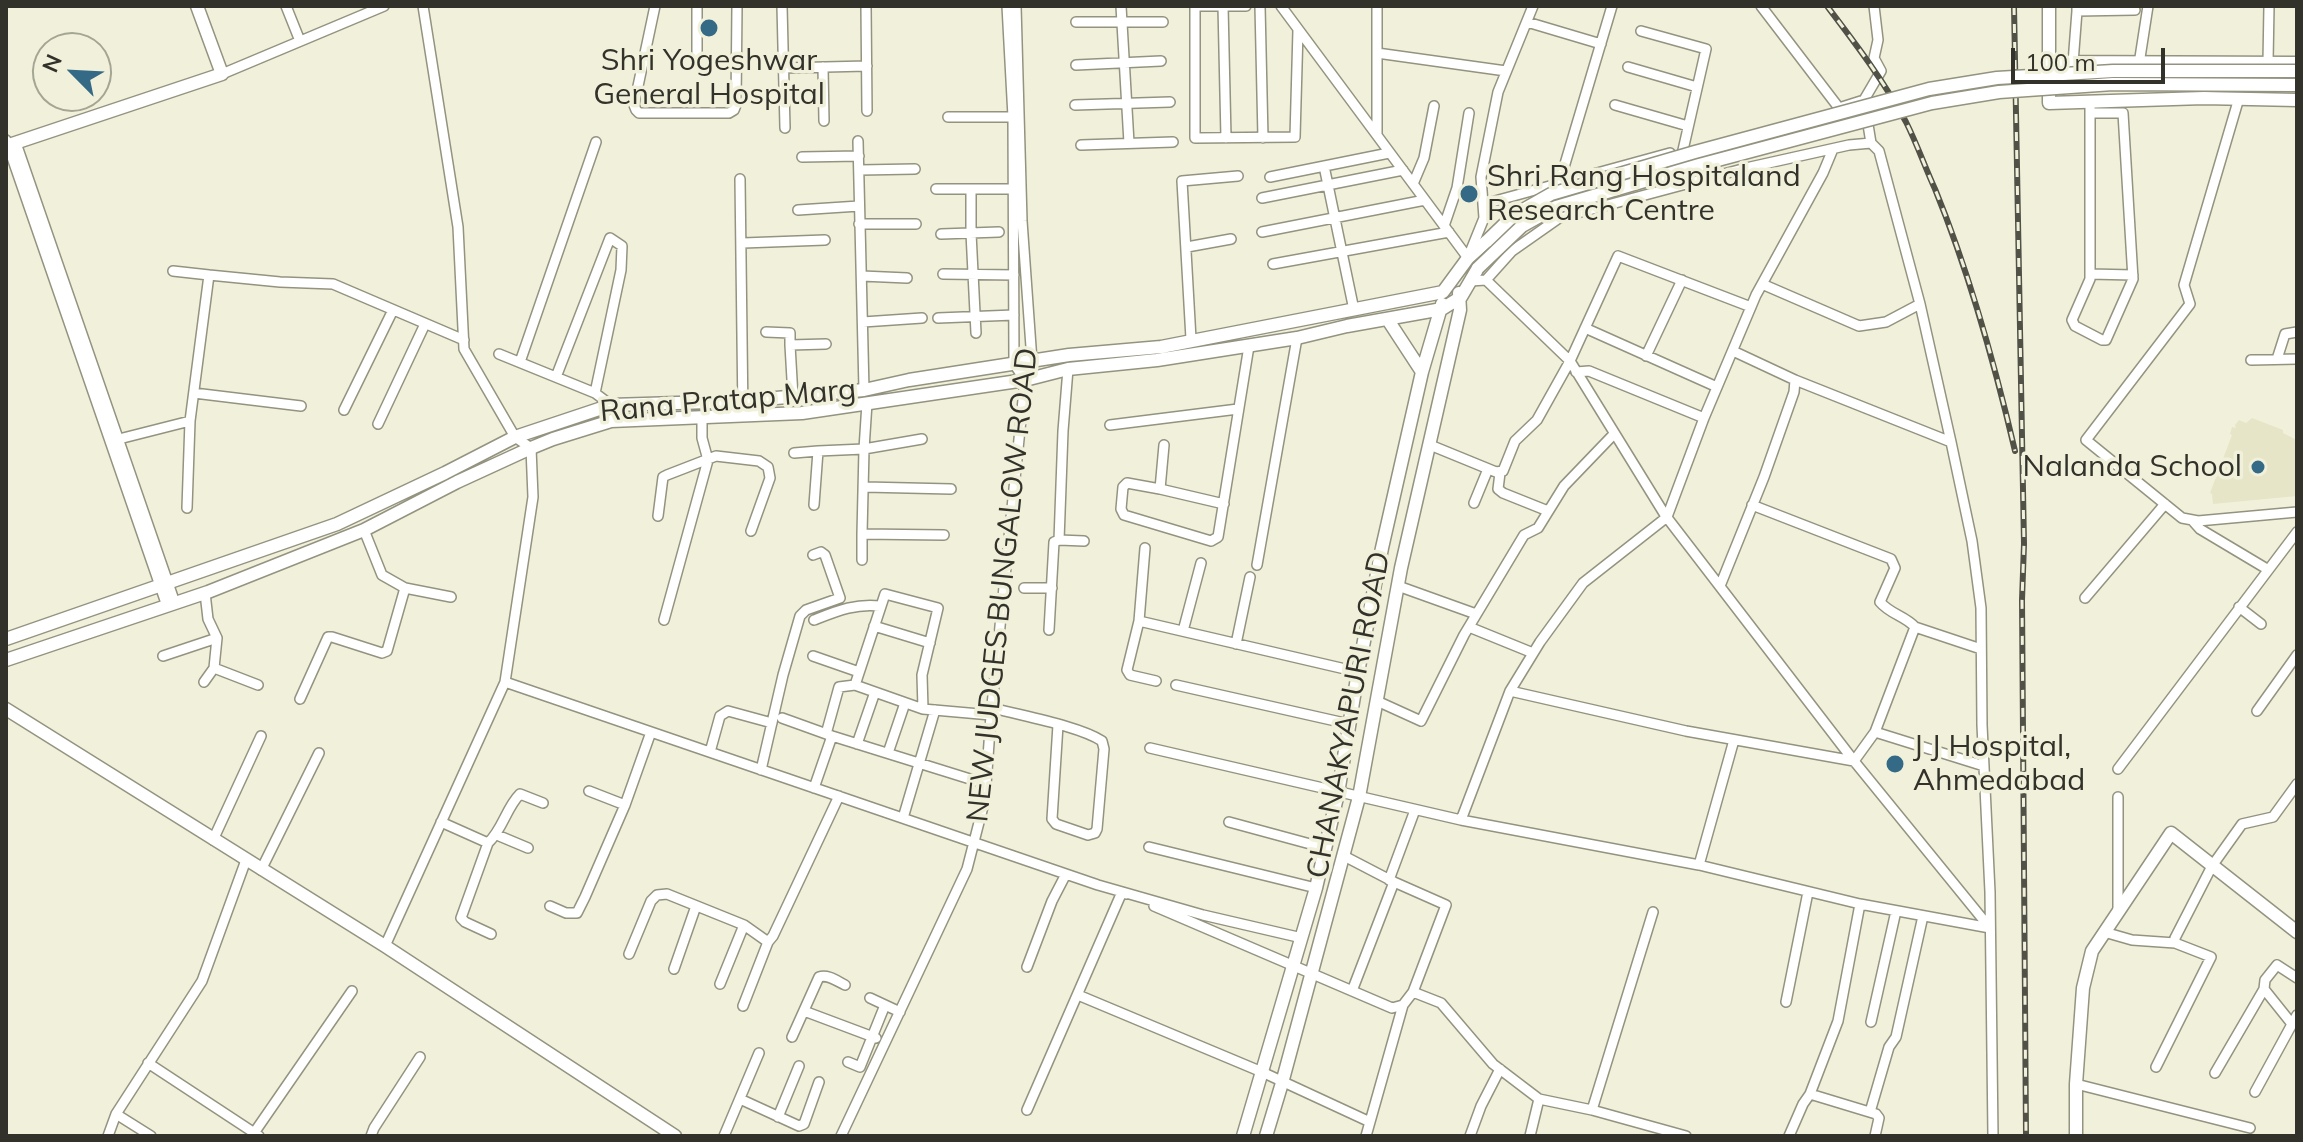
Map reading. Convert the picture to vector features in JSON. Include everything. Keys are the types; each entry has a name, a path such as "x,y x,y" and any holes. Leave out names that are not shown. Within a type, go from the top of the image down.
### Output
{"main road":[{"path":"9,144 222,74 197,6"},
{"path":"2049,6 2049,103 2090,107 2239,98 2297,100"},
{"path":"2049,62 2297,63"},
{"path":"1473,263 1487,241 1514,215 1551,194 1929,89 1997,78 2113,71 2297,71"},
{"path":"1443,292 1453,279 1522,226 1556,207 1932,103 1999,92 2113,84 2297,85"},
{"name":"Rana Pratap Marg","path":"6,639 337,524 515,437 611,405 866,397 1025,380 1068,369 1249,346 1442,309 1461,297 1470,281 1473,263"},
{"path":"1266,1136 1359,797 1398,586 1461,297 1453,279"},
{"name":"Rana Pratap Marg","path":"6,660 205,593 364,530 531,448 611,421 802,413 866,397 909,380 1069,355 1161,347 1443,292"},
{"name":"CHANAKYAPURI ROAD","path":"1243,1136 1316,888 1338,793 1382,548 1422,372 1442,309 1443,292"},
{"path":"1388,320 1422,372"},
{"path":"1367,623 1390,627"},
{"path":"6,709 385,946 675,1136"},
{"path":"2076,1136 2076,1084 2083,988 2092,951 2171,833 2297,932"}],"street":[{"path":"286,6 300,41"},
{"path":"222,74 384,6"},
{"path":"385,946 505,682 533,497 531,448 515,437 464,349 458,227 423,6"},
{"path":"655,6 634,105 639,113 729,113 734,110 737,6"},
{"path":"697,6 697,57"},
{"path":"782,6 785,128"},
{"path":"866,6 867,111"},
{"path":"1007,6 1013,117 1014,364 1025,380"},
{"name":"NEW JUDGES BUNGALOW ROAD","path":"841,1136 967,869 985,799 1025,380 1032,361 1022,221 1016,6"},
{"path":"1121,6 1129,143"},
{"path":"1246,6 1195,6 1195,138 1295,137 1298,30"},
{"path":"1222,6 1226,138"},
{"path":"1260,6 1263,138"},
{"path":"1281,6 1473,263"},
{"path":"1377,6 1377,135"},
{"path":"1473,263 1484,218 1481,177 1498,92 1533,6"},
{"path":"1559,184 1612,6"},
{"path":"1761,6 1839,108"},
{"path":"1874,6 1878,40 1874,58 1881,71 1864,100 1871,143 1879,151 1920,304 1972,541 1981,608 1993,1136"},
{"path":"2139,64 2148,6"},
{"path":"2268,62 2269,6"},
{"path":"2073,63 2077,8 2135,10"},
{"path":"1076,22 1163,22"},
{"path":"1527,22 1601,44"},
{"path":"1641,31 1706,49 1683,150"},
{"path":"1377,53 1506,71"},
{"path":"1076,65 1161,61"},
{"path":"784,68 867,66"},
{"path":"823,67 824,121"},
{"path":"1628,67 1697,87"},
{"path":"2239,98 2184,285 2190,304 2086,440 2182,518 2198,521 2297,512"},
{"path":"1484,204 1864,100"},
{"path":"1075,105 1170,102"},
{"path":"1615,105 1688,126"},
{"path":"1413,184 1424,158 1434,106"},
{"path":"2090,107 2123,113 2133,279 2106,340 2073,323 2090,274 2090,107"},
{"path":"1446,229 1457,188 1469,113"},
{"path":"948,117 1013,117"},
{"path":"858,141 866,397 862,560"},
{"path":"520,362 596,142"},
{"path":"1081,145 1173,142"},
{"path":"1470,281 1486,280 1512,251 1559,218 1746,168 1871,143"},
{"path":"9,144 171,604"},
{"path":"1461,820 1510,691 1533,653 1583,583 1667,517 1704,418 1751,307 1833,149"},
{"path":"1270,177 1389,153"},
{"path":"802,157 859,156"},
{"path":"1324,166 1354,310"},
{"path":"860,170 915,169"},
{"path":"1262,198 1403,170"},
{"path":"1191,339 1182,181 1238,176"},
{"path":"740,179 743,416"},
{"path":"936,189 1014,189"},
{"path":"971,189 976,333"},
{"path":"1262,232 1425,200"},
{"path":"798,210 859,206"},
{"path":"859,224 916,224"},
{"path":"1273,264 1342,253 1446,229"},
{"path":"941,234 999,232"},
{"path":"556,377 610,238 622,246 621,270 595,393"},
{"path":"1187,247 1231,239"},
{"path":"743,243 825,240"},
{"path":"1548,511 1503,493 1498,489 1500,473 1515,441 1537,420 1570,361 1618,256 1751,307"},
{"path":"173,271 333,284 464,340"},
{"path":"943,274 1014,275"},
{"path":"2090,274 2133,275"},
{"path":"187,508 190,421 209,275"},
{"path":"862,276 907,278"},
{"path":"1486,280 1570,361 1667,517 1854,761 1990,928"},
{"path":"1646,356 1682,280"},
{"path":"1762,284 1859,326 1886,322 1920,304"},
{"path":"344,410 393,310"},
{"path":"938,318 1014,315"},
{"path":"863,322 922,318"},
{"path":"378,424 425,324"},
{"path":"1585,328 1717,387"},
{"path":"766,332 790,333 793,397"},
{"path":"2277,359 2285,334 2297,332"},
{"path":"1257,565 1297,338"},
{"path":"790,345 826,344"},
{"path":"1224,504 1127,483 1123,487 1121,509 1124,515 1211,541 1218,537 1224,504 1238,409 1249,346"},
{"path":"1733,351 1869,411 1951,442"},
{"path":"499,354 595,393 611,405"},
{"path":"2251,360 2297,359"},
{"path":"1059,540 1068,369"},
{"path":"1576,372 1589,371 1704,418"},
{"path":"1720,586 1787,413 1795,380"},
{"path":"98,392 119,439 163,584"},
{"path":"194,393 301,406"},
{"path":"1110,425 1238,409"},
{"path":"664,620 708,460 702,438 702,417"},
{"path":"119,439 190,421"},
{"path":"1377,701 1421,721 1476,614 1524,535 1538,528 1564,486 1614,434"},
{"path":"794,453 864,449 922,439"},
{"path":"1160,489 1164,445"},
{"path":"1430,445 1500,473"},
{"path":"814,505 818,451"},
{"path":"658,516 663,477 716,456 759,461 768,467 770,478 751,531"},
{"path":"1474,503 1488,469"},
{"path":"865,487 951,489"},
{"path":"2085,598 2165,504"},
{"path":"1752,505 1891,559 1895,568 1880,602 1886,610 1910,621 1915,627 1981,649"},
{"path":"2192,520 2200,529 2267,569"},
{"path":"364,530 382,575 405,588 451,597"},
{"path":"2118,769 2297,532"},
{"path":"862,534 944,535"},
{"path":"1049,630 1054,542 1084,541"},
{"path":"1145,548 1139,621 1127,670 1130,675 1156,681"},
{"path":"761,770 800,616 806,610 840,598 825,555 821,552 813,555"},
{"path":"1183,631 1201,563"},
{"path":"1236,644 1250,577"},
{"path":"1398,586 1476,614"},
{"path":"300,699 328,637 382,653 387,651 405,588"},
{"path":"1024,588 1052,588"},
{"path":"204,682 214,668 217,638 208,619 205,593"},
{"path":"855,685 885,594 938,608 922,675 923,709"},
{"path":"814,620 842,608 864,604 880,606"},
{"path":"2239,607 2261,624"},
{"path":"1139,621 1358,672"},
{"path":"874,626 930,643"},
{"path":"1469,627 1533,653"},
{"path":"1854,761 1875,732 1915,627"},
{"path":"163,656 217,638"},
{"path":"2257,711 2297,655"},
{"path":"813,656 859,672"},
{"path":"214,668 258,685"},
{"path":"505,682 1122,892 1302,938"},
{"path":"814,788 839,687 855,685 923,709 992,711 1058,725 1093,735 1102,741 1104,749 1095,833 1088,835 1056,824 1052,819 1058,725"},
{"path":"1176,685 1349,724"},
{"path":"1510,691 1686,731 1854,761"},
{"path":"857,744 875,692"},
{"path":"888,753 905,703"},
{"path":"903,818 935,710"},
{"path":"710,752 720,716 724,712 772,723"},
{"path":"782,718 986,784"},
{"path":"550,906 566,913 577,913 625,805 651,732"},
{"path":"1875,732 1984,766"},
{"path":"213,840 261,736"},
{"path":"1699,865 1734,740"},
{"path":"1150,748 1461,820 1699,865 1860,904 1990,928"},
{"path":"261,870 319,753"},
{"path":"2175,943 2212,866 2242,824 2273,817 2297,784"},
{"path":"589,791 625,805"},
{"path":"491,934 461,918 488,843 497,835 520,794 543,803"},
{"path":"743,1006 768,942 839,796"},
{"path":"2118,797 2118,911"},
{"path":"1352,991 1415,810"},
{"path":"441,822 488,843"},
{"path":"1229,822 1325,848"},
{"path":"497,835 528,848"},
{"path":"1149,847 1316,888"},
{"path":"1344,856 1446,905 1413,992 1403,1005 1366,1136"},
{"path":"108,1136 116,1114 202,981 246,860"},
{"path":"1027,967 1052,901 1066,874"},
{"path":"1122,892 1392,1008 1403,1005"},
{"path":"1027,1110 1122,892"},
{"path":"1786,1002 1808,892"},
{"path":"629,954 651,901 657,895 667,894 744,925 768,942"},
{"path":"1789,1136 1810,1094 1838,1021 1860,904"},
{"path":"674,969 696,906"},
{"path":"1871,1022 1896,911"},
{"path":"1592,1110 1653,912"},
{"path":"1870,1112 1889,1047 1896,1037 1923,916"},
{"path":"720,984 744,925"},
{"path":"2104,932 2132,940 2175,943 2211,957 2156,1067"},
{"path":"2215,1073 2264,989 2265,980 2277,965 2297,978"},
{"path":"792,1037 819,977 845,985"},
{"path":"2255,1092 2294,1020 2264,989"},
{"path":"148,1063 257,1134 352,991"},
{"path":"1413,992 1441,1003 1493,1064 1539,1099 1686,1136"},
{"path":"1078,995 1262,1072 1370,1122"},
{"path":"870,998 900,1012"},
{"path":"860,1067 885,1005"},
{"path":"804,1011 886,1042"},
{"path":"724,1136 759,1053"},
{"path":"371,1136 420,1057"},
{"path":"848,1062 872,1072"},
{"path":"778,1117 799,1066"},
{"path":"1470,1136 1500,1069"},
{"path":"740,1099 799,1126 804,1124 819,1082"},
{"path":"2076,1084 2250,1128"},
{"path":"1810,1094 1876,1114 1879,1118 1875,1136"},
{"path":"1530,1136 1539,1099"},
{"path":"116,1114 151,1136"}],"shaded area":[{"name":"Nalanda School","path":"2252,418 2283,430 2283,433 2297,440 2297,496 2213,504 2210,493 2232,435 2232,427 2236,428 2239,420 2246,423"}],"railway":[{"path":"1827,6 1888,92 1917,147 1948,221 1970,286 2015,451"},
{"path":"2014,6 2024,544 2026,1136"}],"place":[{"name":"Shri Yogeshwar General Hospital","path":"709,28"},
{"name":"Shri Rang Hospitaland Research Centre","path":"1469,194"},
{"name":"Nalanda School","path":"2258,467"},
{"name":"J J Hospital, Ahmedabad","path":"1895,764"}]}
